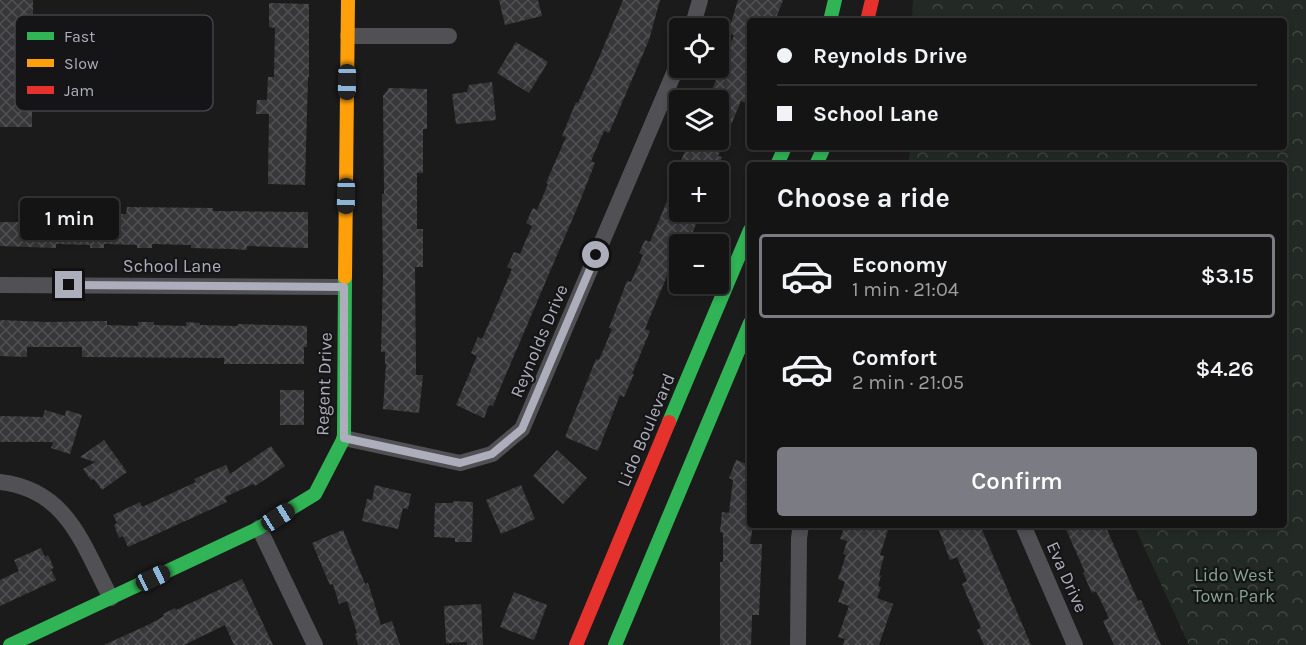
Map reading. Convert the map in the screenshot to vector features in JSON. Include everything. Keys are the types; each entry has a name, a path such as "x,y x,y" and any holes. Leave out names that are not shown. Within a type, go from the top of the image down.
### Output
{"main road":[{"name":"Regent Drive","path":"10,645 260,528 315,494 344,438 348,0"},
{"path":"831,18 835,0"},
{"path":"868,18 872,0"},
{"name":"Lido Boulevard","path":"576,645 747,237"},
{"path":"615,645 747,330"}],"street":[{"path":"696,18 700,0"},
{"path":"348,36 449,36"},
{"name":"Reynolds Drive","path":"344,438 460,463 492,454 522,429 672,78"},
{"name":"School Lane","path":"0,285 344,287"},
{"path":"0,482 31,489 48,498 68,518 111,598"},
{"path":"260,528 315,645"},
{"path":"798,645 801,528"},
{"name":"Eva Drive","path":"1024,528 1075,645"}],"green space":[{"name":"Lido West Town Park","path":"913,0 1306,0 1306,645 1189,645 1135,528 1287,528 1287,162 929,162 909,160 910,150 1287,150 1287,18 912,18"}],"building":[{"path":"0,0 33,0 33,15 15,15 15,111 32,111 32,127 0,127"},
{"path":"499,0 538,0 542,16 505,25"},
{"path":"623,0 660,0 649,40 609,133 604,131 591,161 595,163 578,206 493,406 489,405 484,418 456,405 477,356 471,353 478,337 482,339 494,312 512,269 507,267 514,252 520,254 532,226 526,223 533,208 537,210 566,137 562,136"},
{"path":"738,0 783,0 776,18 747,18 747,78 745,83 747,84 747,101 746,103 741,101 729,130 729,90 712,90 717,78 729,78 729,48 734,35 729,33 729,30"},
{"path":"269,3 309,4 305,185 268,184 269,114 256,114 257,100 267,100 268,77 274,77 275,28 269,27"},
{"path":"516,42 548,62 529,93 497,73"},
{"path":"492,82 496,120 456,124 452,94 467,92 469,85"},
{"path":"389,88 427,89 427,129 423,129 423,173 417,173 417,229 423,229 423,267 415,267 416,375 423,375 419,413 383,409 386,364 385,352 381,352 383,96"},
{"path":"686,150 721,150 718,156 722,157 720,162 680,162"},
{"path":"669,196 669,222 697,222 692,234 669,234 669,271 645,329 650,331 632,374 634,374 624,397 620,395 598,451 565,437 596,359 599,360 612,329 609,328 627,281 631,282 643,255 639,253 645,240 650,242"},
{"path":"127,207 308,212 308,248 247,246 247,250 152,244 152,248 104,244 104,248 90,248 90,245 56,244 56,248 0,246 0,222 31,222 31,212 126,214"},
{"path":"0,320 107,321 107,325 138,326 138,322 154,322 154,325 186,326 186,322 200,323 200,325 307,326 307,347 304,347 304,364 224,364 224,358 82,357 82,347 27,347 27,357 0,356"},
{"path":"280,390 304,390 304,425 280,425"},
{"path":"45,410 65,416 66,410 82,415 70,454 51,448 53,442 0,442 0,416 43,417"},
{"path":"104,440 127,472 102,490 83,469 95,462 80,457"},
{"path":"271,446 285,466 255,486 253,484 225,497 227,502 128,547 123,536 119,538 114,525 117,523 113,515 140,502 142,507 226,465 230,474"},
{"path":"557,450 587,478 563,504 533,476"},
{"path":"736,460 747,464 747,528 753,528 750,544 762,544 759,615 752,615 751,645 720,645 720,562 723,562 723,533 720,532 722,512 729,513 733,480 729,478"},
{"path":"375,485 411,494 408,509 403,508 398,529 362,521 367,499 372,500"},
{"path":"521,485 535,519 501,534 486,500"},
{"path":"454,501 473,502 472,542 455,542 455,538 434,537 435,503 453,503"},
{"path":"844,528 888,530 880,555 884,556 879,575 881,576 878,586 881,587 877,598 893,604 879,645 843,645 845,639 838,637 849,606 838,602 845,582 838,579 846,555 843,554 847,541 840,539"},
{"path":"938,528 981,528 1031,645 984,645 977,630 981,628 962,584 967,581 957,557 950,560"},
{"path":"1065,528 1106,528 1138,601 1141,600 1161,645 1114,645 1103,621 1109,618 1096,591 1092,593 1083,573 1085,572"},
{"path":"343,530 365,584 368,583 381,625 392,621 400,645 358,645 355,634 357,633 347,601 339,604 333,584 330,585 312,543"},
{"path":"41,548 45,557 48,555 56,580 0,606 0,580 19,571 14,560"},
{"path":"242,579 273,645 234,645 225,625 184,645 104,645 150,624 175,608 176,610"},
{"path":"514,592 547,605 534,640 500,627"},
{"path":"481,604 483,645 467,645 467,642 446,643 444,606"}],"traffic: fast":[{"path":"831,18 835,0"},
{"path":"778,162 784,150"},
{"path":"817,162 823,150"},
{"path":"669,422 747,237"},
{"path":"10,645 259,528 315,494 344,438 345,277"},
{"path":"615,645 747,330"}],"traffic: slow":[{"path":"345,277 348,0"}],"traffic: jam":[{"path":"868,18 872,0"},
{"path":"576,645 669,422"}],"route":[{"path":"69,285 344,287 344,438 460,463 492,454 522,429 596,255"}]}
